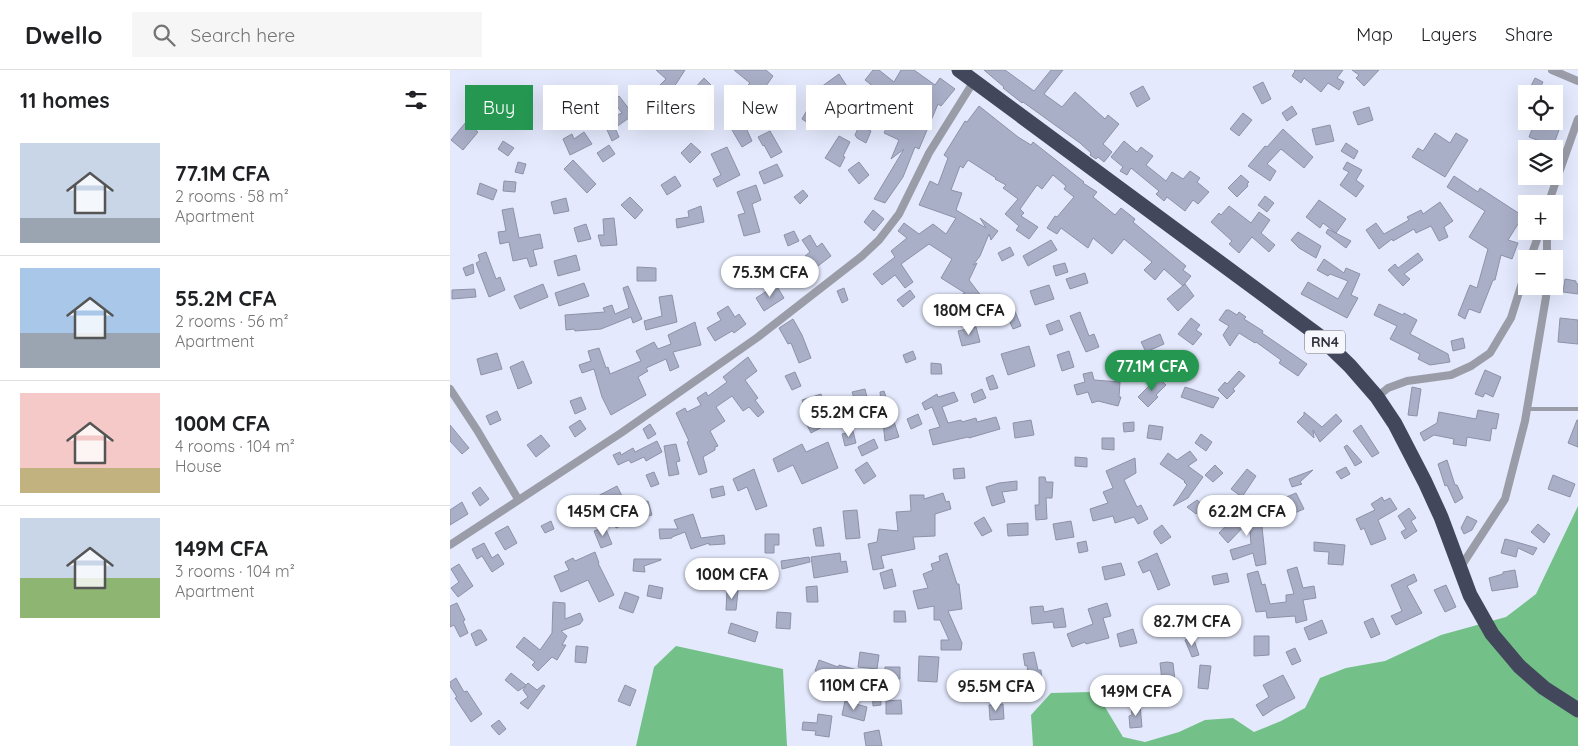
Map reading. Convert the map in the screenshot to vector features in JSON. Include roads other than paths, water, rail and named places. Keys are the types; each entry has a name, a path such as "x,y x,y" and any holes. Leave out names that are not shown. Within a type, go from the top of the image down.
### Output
{"highway":[{"name":"RN4","path":"959,70 1318,335 1350,366 1377,397 1411,451 1441,517 1470,595 1492,634 1519,666 1544,688 1578,710"}],"street":[{"path":"1552,70 1578,81"},
{"path":"450,545 621,432 758,337 862,256 879,240 899,214 929,153 974,81"},
{"path":"1550,195 1578,119"},
{"path":"1377,397 1388,388 1407,380 1451,375 1471,366 1490,354 1511,318 1518,295"},
{"path":"1460,568 1505,499 1527,409 1546,295"},
{"path":"450,389 518,499"}],"lane":[{"path":"1527,409 1578,409"}]}
